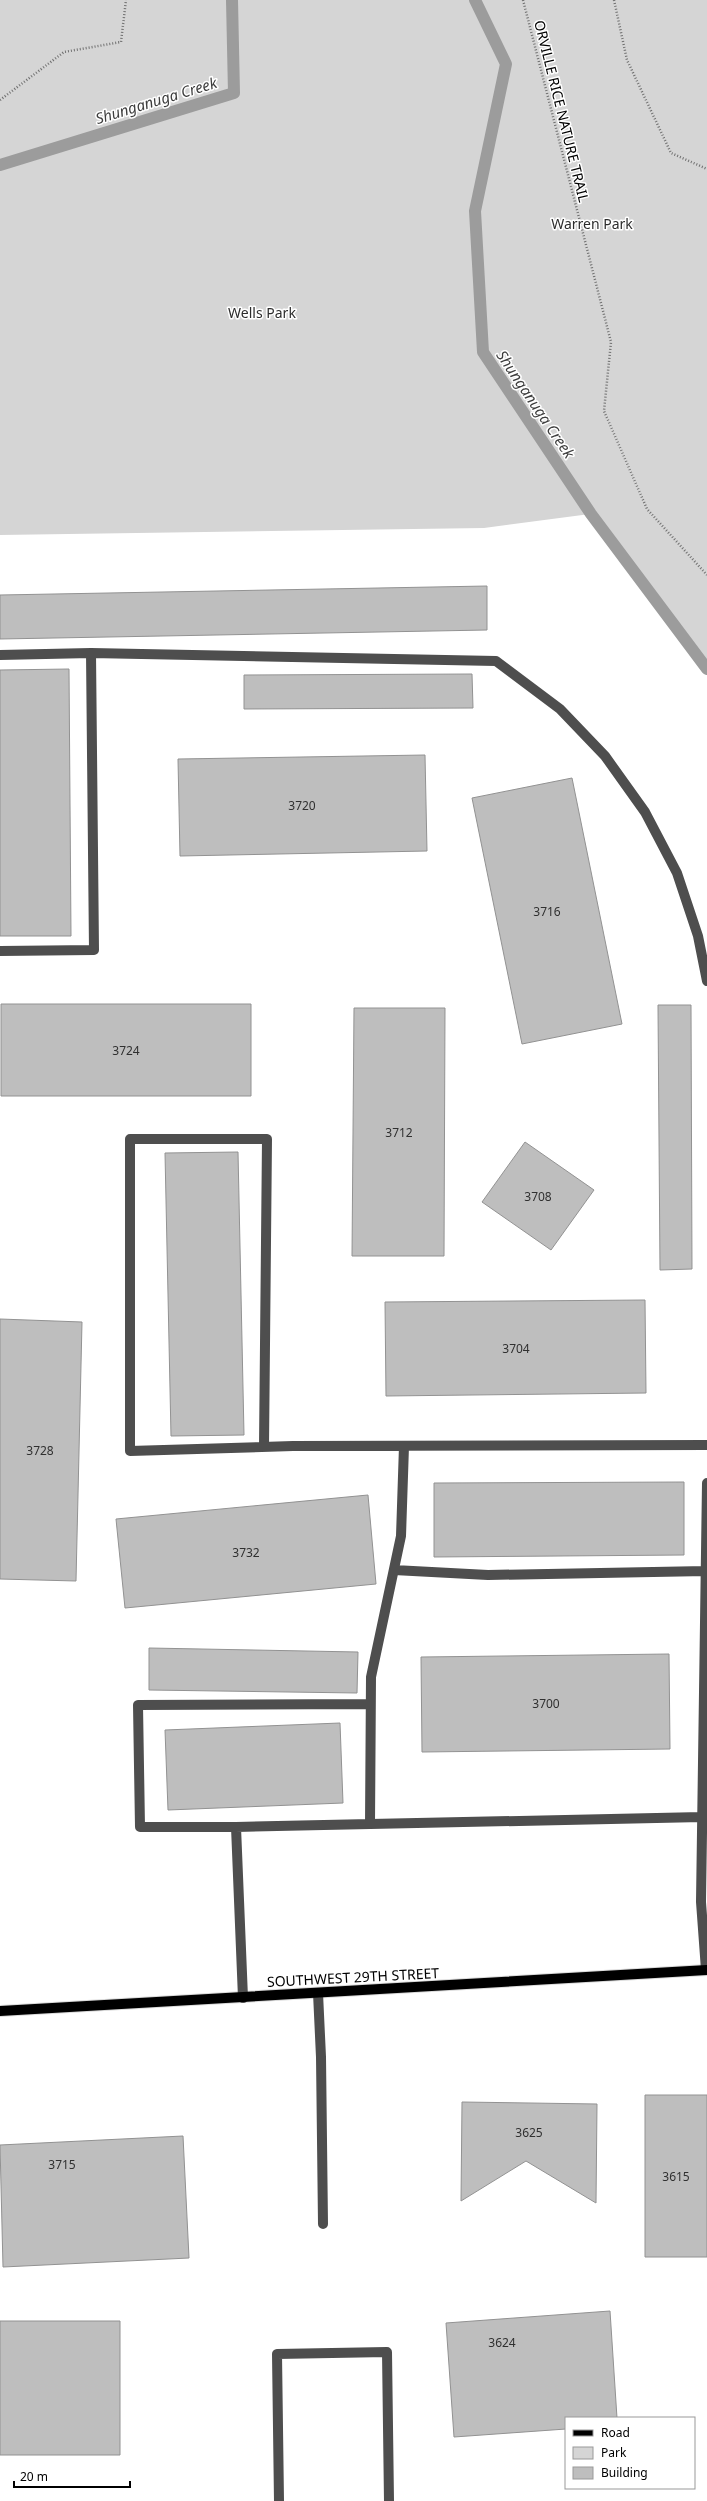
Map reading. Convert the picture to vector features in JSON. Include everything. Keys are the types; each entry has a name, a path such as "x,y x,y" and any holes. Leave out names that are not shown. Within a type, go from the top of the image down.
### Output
{"main road":[{"name":"SOUTHWEST 29TH STREET","path":"0,2011 706,1970"}],"street":[{"path":"0,655 91,654 496,661 560,709 605,756 646,812 677,873 698,936 707,981"},
{"path":"0,951 94,950 91,654"},
{"path":"264,1447 267,1139 130,1139 130,1451 264,1447 707,1445"},
{"path":"370,1824 369,1704 371,1677 400,1536 404,1446"},
{"path":"706,1970 701,1902 707,1483"},
{"path":"394,1570 488,1575 706,1571"},
{"path":"369,1704 138,1705 140,1827 236,1827 702,1817"},
{"path":"236,1827 243,1998"},
{"path":"318,1993 321,2057 323,2224"},
{"path":"279,2501 276,2354 387,2352 389,2501"}],"path":[{"path":"0,100 64,52 121,42 126,0"},
{"name":"ORVILLE RICE NATURE TRAIL","path":"523,0 611,342 604,411 648,509 707,575"},
{"path":"614,0 627,60 671,154 707,169"}],"green space":[{"name":"Wells Park","path":"0,0 707,0 707,669 590,514 484,528 0,535"}],"building":[{"path":"487,586 487,630 0,639 0,595"},
{"path":"69,669 71,936 0,936 0,670"},
{"path":"472,674 473,708 244,709 244,675"},
{"path":"425,755 427,851 180,856 178,759"},
{"path":"572,778 622,1024 522,1044 472,798"},
{"path":"1,1004 251,1004 251,1096 1,1096"},
{"path":"658,1005 691,1005 692,1269 660,1270"},
{"path":"354,1008 445,1008 444,1256 352,1256"},
{"path":"525,1142 594,1190 551,1250 482,1202"},
{"path":"238,1152 244,1435 171,1436 165,1153"},
{"path":"645,1300 646,1393 386,1396 385,1302"},
{"path":"0,1319 82,1322 76,1581 0,1579"},
{"path":"684,1482 684,1555 434,1557 434,1483"},
{"path":"368,1495 376,1584 125,1608 116,1519"},
{"path":"149,1648 358,1652 357,1693 149,1690"},
{"path":"669,1654 670,1749 422,1752 421,1657"},
{"path":"340,1723 343,1803 168,1810 165,1730"},
{"path":"645,2095 707,2095 707,2257 645,2257"},
{"path":"462,2102 597,2104 596,2203 526,2161 461,2201"},
{"path":"183,2136 189,2258 3,2267 0,2145"},
{"path":"610,2311 617,2417 565,2417 565,2429 454,2437 446,2323"},
{"path":"0,2321 120,2321 120,2455 0,2455"}],"waterway":[{"name":"Shunganuga Creek","path":"0,165 234,93 232,0"},
{"name":"Shunganuga Creek","path":"475,0 506,64 475,211 483,352 591,514 707,669"}],"park label":[{"name":"Warren Park","path":"592,223"}]}
